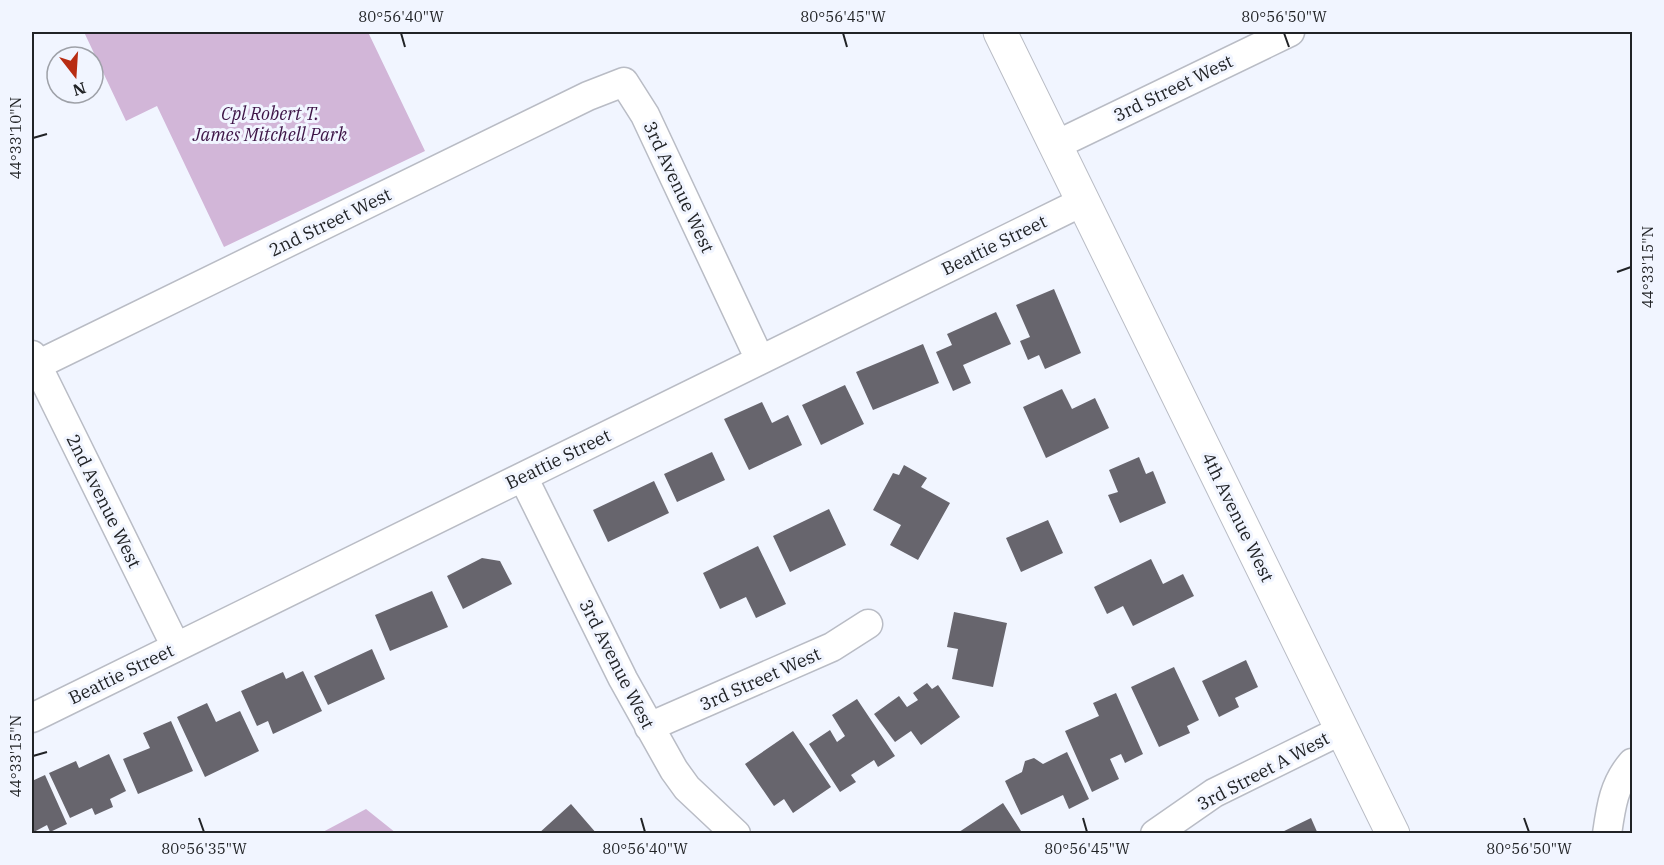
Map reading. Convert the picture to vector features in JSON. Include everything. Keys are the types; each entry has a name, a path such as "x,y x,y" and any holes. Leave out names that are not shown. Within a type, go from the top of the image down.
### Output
{"street":[{"path":"1000,32 1056,145"},
{"name":"3rd Street West","path":"1056,145 1290,32"},
{"name":"3rd Avenue West","path":"624,82 645,115 760,360"},
{"name":"2nd Street West","path":"34,360 588,96 624,82"},
{"name":"4th Avenue West","path":"1056,145 1393,834"},
{"name":"Beattie Street","path":"32,718 1084,201"},
{"name":"2nd Avenue West","path":"34,360 176,647"},
{"name":"3rd Avenue West","path":"523,477 649,727 687,788 736,834"},
{"name":"3rd Street West","path":"649,727 832,647 868,624"},
{"name":"3rd Street A West","path":"1155,834 1214,793 1342,730"},
{"path":"1607,834 1613,797 1621,776 1632,763"}],"green space":[{"name":"Cpl Robert T. James Mitchell Park","path":"84,32 368,32 425,151 224,247 157,106 126,121 105,76 105,45 90,45"},
{"path":"366,809 396,833 321,833"}],"building":[{"path":"1054,289 1081,353 1045,369 1039,355 1028,360 1020,341 1030,337 1016,305"},
{"path":"996,312 1011,344 963,365 971,383 953,391 936,352 952,345 947,334"},
{"path":"923,344 939,383 873,410 856,372"},
{"path":"845,385 864,424 821,445 802,405"},
{"path":"1062,389 1072,409 1095,398 1109,428 1046,458 1023,407"},
{"path":"762,402 772,423 788,415 802,445 749,470 724,419"},
{"path":"712,452 725,480 677,502 664,474"},
{"path":"1139,457 1146,474 1153,471 1166,503 1120,523 1108,495 1118,492 1109,470"},
{"path":"904,465 927,478 921,487 950,503 918,560 890,545 901,525 873,510 893,473 899,475"},
{"path":"654,481 669,513 608,542 593,510"},
{"path":"829,509 846,545 790,572 773,536"},
{"path":"1048,520 1063,553 1021,572 1006,538"},
{"path":"758,546 786,604 756,618 746,597 720,609 703,573"},
{"path":"482,558 500,561 512,584 463,609 447,576"},
{"path":"1151,559 1163,584 1183,574 1194,596 1133,626 1123,606 1107,614 1094,587"},
{"path":"432,591 448,627 390,651 375,615"},
{"path":"954,612 1007,623 993,687 952,679 958,649 947,647"},
{"path":"372,649 385,679 328,705 314,676"},
{"path":"1246,660 1258,687 1235,698 1239,707 1219,717 1202,681"},
{"path":"1174,667 1199,720 1187,726 1190,733 1159,747 1131,687"},
{"path":"303,671 322,711 273,734 268,721 257,726 241,691 283,672 286,679"},
{"path":"927,683 932,689 938,685 960,717 921,745 911,731 895,742 874,714 899,696 907,707 918,700 913,693"},
{"path":"1116,693 1143,754 1125,763 1121,754 1110,759 1119,779 1092,792 1065,731 1099,716 1093,703"},
{"path":"857,699 895,756 878,767 874,760 851,775 856,782 840,792 809,744 830,730 837,742 845,736 832,715"},
{"path":"207,703 216,722 240,711 259,751 205,777 177,717"},
{"path":"171,721 193,771 138,794 123,759 150,748 143,733"},
{"path":"793,731 831,787 793,813 784,799 774,806 745,764"},
{"path":"1067,752 1089,799 1069,809 1063,795 1021,815 1005,781 1022,772 1025,761 1034,758 1043,764"},
{"path":"109,754 126,791 110,799 113,807 95,815 92,808 70,818 49,773 76,761 79,768"},
{"path":"45,775 67,824 50,832 47,825 32,833 32,781"},
{"path":"1003,803 1023,834 956,834"},
{"path":"571,804 597,834 538,834"},
{"path":"1311,818 1318,834 1278,834"}]}
